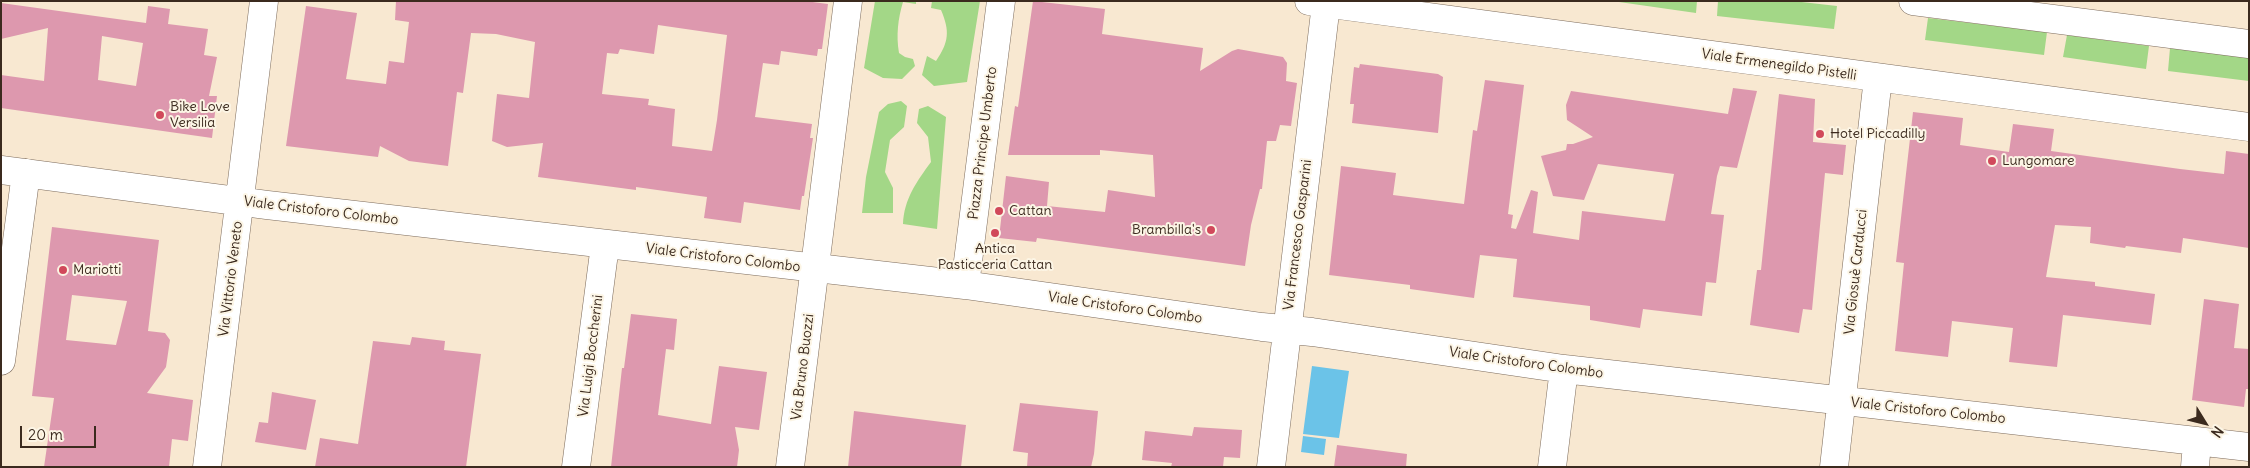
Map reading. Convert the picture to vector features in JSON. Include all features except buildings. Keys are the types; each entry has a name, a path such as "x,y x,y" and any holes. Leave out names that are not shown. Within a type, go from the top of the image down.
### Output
{"street":[{"name":"Via Vittorio Veneto","path":"207,467 264,1"},
{"path":"815,268 848,1"},
{"name":"Piazza Principe Umberto","path":"965,285 1001,1"},
{"path":"1912,1 2249,44"},
{"name":"Viale Ermenegildo Pistelli","path":"1318,3 2249,127"},
{"name":"Via Francesco Gasparini","path":"1271,467 1288,329 1318,3"},
{"name":"Via Giosuè Carducci","path":"1834,467 1878,78"},
{"name":"Viale Cristoforo Colombo","path":"13,172 605,245 965,285 1288,329 1564,370 1841,401 2196,454 2249,447"},
{"path":"1,361 13,172"},
{"name":"Via Luigi Boccherini","path":"576,467 605,245"},
{"name":"Via Bruno Buozzi","path":"790,467 815,268"},
{"path":"1552,467 1564,370"}],"green space":[{"path":"875,1 916,1 916,4 903,2 900,15 898,33 899,53 913,59 915,66 902,79 883,78 864,68"},
{"path":"932,1 980,1 967,82 934,86 922,75 927,56 936,61 944,48 947,36 946,24 941,10 931,8"},
{"path":"1612,1 1697,1 1696,13"},
{"path":"1718,1 1793,1 1837,6 1834,29 1717,16"},
{"path":"1928,18 2047,32 2044,55 1925,40"},
{"path":"2067,35 2149,46 2146,69 2063,57"},
{"path":"2170,48 2249,58 2249,81 2168,71"},
{"path":"901,101 907,106 904,127 890,140 885,172 893,188 893,213 862,213 866,177 879,112 888,104"},
{"path":"928,106 946,117 937,229 903,224 909,198 916,183 931,162 928,137 917,123 919,109"}],"water":[{"path":"1312,366 1349,371 1339,438 1303,434"},
{"path":"1303,436 1326,439 1324,455 1301,452"}],"place":[{"name":"Bike Love Versilia","path":"160,115"},
{"name":"Hotel Piccadilly","path":"1820,134"},
{"name":"Lungomare","path":"1992,161"},
{"name":"Cattan","path":"999,211"},
{"name":"Brambilla's","path":"1211,230"},
{"name":"Antica Pasticceria Cattan","path":"995,233"},
{"name":"Mariotti","path":"63,270"}]}
